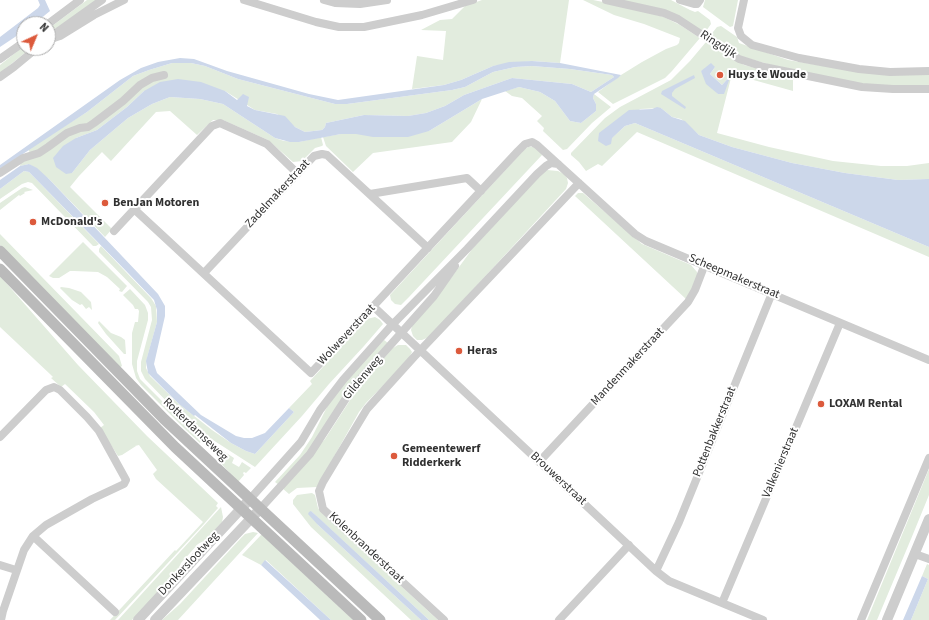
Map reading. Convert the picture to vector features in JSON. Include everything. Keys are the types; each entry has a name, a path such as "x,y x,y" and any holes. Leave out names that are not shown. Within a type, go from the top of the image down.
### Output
{"main road":[{"name":"Rotterdamseweg","path":"0,251 164,419 380,620"},
{"path":"0,269 144,417 361,620"}],"street":[{"path":"56,18 80,0"},
{"path":"56,33 102,0"},
{"path":"56,37 124,0"},
{"path":"244,0 316,22 351,27 364,27 416,17 473,0"},
{"path":"324,0 336,3 360,4 388,0"},
{"name":"Ringdijk","path":"606,0 664,13 678,19 739,59 749,63 796,75 862,87 893,90 929,89"},
{"path":"680,0 690,4 699,2"},
{"path":"744,0 738,26 739,33 752,45 806,60 875,71 929,71"},
{"path":"0,59 16,48"},
{"path":"0,77 27,56"},
{"path":"0,173 23,158 39,153 48,148 67,133 80,128 88,127 124,101 140,85 152,78 164,75"},
{"path":"114,232 212,126 220,123 267,144 297,173"},
{"name":"Wolweverstraat","path":"134,209 312,373 525,144 532,142 537,145 558,164"},
{"name":"Zadelmakerstraat","path":"204,273 297,173 314,156 322,154 327,155 428,248"},
{"name":"Gildenweg","path":"250,499 301,442 320,410 343,380 392,325 546,166 550,163 558,164"},
{"name":"Scheepmakerstraat","path":"558,164 635,234 646,241 705,264 929,360"},
{"path":"370,194 467,178 481,191"},
{"name":"Kolenbranderstraat","path":"444,620 323,509 319,491 367,409 579,183"},
{"name":"Gildenweg","path":"260,509 310,454 347,396 434,296 467,249"},
{"name":"Mandenmakerstraat","path":"539,462 688,302 705,264"},
{"name":"Pottenbakkerstraat","path":"656,571 679,522 772,293"},
{"name":"Brouwerstraat","path":"374,307 656,571 669,581 763,620"},
{"name":"Valkenierstraat","path":"722,603 840,323"},
{"path":"0,437 46,390 54,387 60,390 87,417 99,432 126,480 124,484 92,499 46,525 33,536 24,550 16,570 2,611 1,620"},
{"path":"861,620 929,458"},
{"name":"Donkerslootweg","path":"138,620 250,499"},
{"name":"Donkerslootweg","path":"155,620 260,509"},
{"path":"887,620 929,519"},
{"path":"33,536 115,612"},
{"path":"559,620 628,545"},
{"path":"915,554 929,559"},
{"path":"0,565 16,570"}],"green space":[{"path":"87,0 97,0 56,28 56,23"},
{"path":"482,0 569,0 560,63 532,61 493,66 461,80 444,85 412,89 417,56 443,60 446,31 421,30 440,20 452,19 465,6"},
{"path":"583,0 593,0 618,5 664,17 700,38 665,78 613,104 598,92 642,62 666,49 677,45 680,38 644,24 614,15"},
{"path":"618,0 671,0 690,10 695,12 698,11 710,20 711,24 704,34 687,23"},
{"path":"705,0 738,0 733,26 730,27 703,7"},
{"path":"721,26 737,37 739,43 788,60 823,66 929,74 929,87 873,86 785,69 740,56 709,37 717,27"},
{"path":"706,42 744,65 798,79 793,80 793,91 732,74 717,133 769,147 833,161 881,166 907,166 929,163 929,179 898,180 845,173 792,163 732,147 699,135 681,119 672,117 661,108 640,109 612,138 625,126 635,123 929,247 929,257 637,132 602,166 598,164 586,171 571,155 571,153 605,118 620,107 671,80","holes":["715,67 710,74 722,85 730,76 718,94 701,71"]},
{"path":"16,52 16,56 21,56 0,73 0,65"},
{"path":"172,63 191,63 205,66 238,79 335,104 347,104 452,90 465,87 493,72 515,67 532,66 570,69 612,75 614,77 591,92 572,84 512,78 464,95 445,106 426,113 408,116 364,115 326,123 322,130 305,132 295,127 277,114 255,110 225,91 144,91 127,107 97,130 76,138 72,173 90,150 128,118 152,104 170,97 200,99 223,104 275,138 284,141 299,142 321,137 323,145 315,148 302,161 293,162 268,140 223,120 213,120 197,135 170,111 156,112 111,161 102,152 70,187 112,229 105,237 49,179 29,164 20,166 21,161 30,153 28,149 87,112 133,76"},
{"path":"519,87 540,92 555,101 570,121 581,123 596,111 596,104 593,98 594,94 611,107 592,123 567,149 563,150 543,131 544,128 537,121 542,116 522,98 512,96 505,91"},
{"path":"482,99 471,122 452,142 373,153 353,172 326,146 323,137 341,134 429,131"},
{"path":"528,147 533,147 539,150 542,155 409,297 401,305 395,304 391,300 390,295"},
{"path":"547,170 558,171 564,174 568,183 566,189 429,337 422,340 417,340 413,336 411,330 412,326 437,297 473,248 541,174"},
{"path":"24,171 29,172 99,244 93,246 32,183 28,182 22,184 0,199 0,189"},
{"path":"25,187 33,190 24,192 25,193 20,196 19,195 0,210 0,203"},
{"path":"578,193 583,193 642,244 691,265 697,272 697,280 686,299 575,196"},
{"path":"0,234 119,356 122,366 119,368 0,245"},
{"path":"83,242 127,286 122,292 119,291 120,289 107,277 98,272 70,271 59,278 49,276"},
{"path":"101,246 151,298 156,306 157,322 147,358 146,368 150,376 179,404 212,430 231,443 255,454 294,412 289,408 312,384 310,381 367,319 375,317 383,324 255,467 193,426 145,379 141,371 141,362 152,320 151,307 148,302 99,252"},
{"path":"0,276 78,365 147,436 218,503 216,506 218,508 204,524 115,620 110,620 203,522 156,479 153,474 157,470 139,445 118,456 100,428 104,425 94,412 65,384 61,387 51,378 53,377 0,327"},
{"path":"60,288 81,292 91,302 92,310 89,307 86,309 82,304 80,305 72,300"},
{"path":"130,289 145,305 148,313 148,320 137,361 137,371 140,379 181,420 215,446 212,451 206,442 204,444 201,441 200,443 186,430 141,385 136,378 132,364 132,333 135,322 138,322 139,311 138,309 135,309 123,295"},
{"path":"99,321 111,333 125,340 126,354 124,354 106,334 98,323"},
{"path":"384,340 388,343 319,438 279,485 275,482 300,455 312,437 328,405 345,380"},
{"path":"398,345 406,345 412,352 407,361 359,412 317,487 297,488 289,494 282,488 325,439 363,382 393,348"},
{"path":"217,447 234,458 232,463 239,467 242,462 251,468 246,473 243,473 244,475 238,482 217,459 219,457 213,452"},
{"path":"929,469 929,495 911,539 877,620 867,620"},
{"path":"312,493 315,495 318,508 323,514 438,620 429,620 311,511 318,525 421,620 411,620 311,527 293,504 293,500 297,495"},
{"path":"221,507 223,517 222,522 207,539 198,544 181,563 177,572 132,620 118,620"},
{"path":"253,532 258,533 178,620 162,620 180,604 245,534"},
{"path":"261,535 353,620 331,620 266,560 261,565 242,555"},
{"path":"927,564 929,565 929,620 911,620 928,579 922,576"}],"water":[{"path":"38,0 45,0 50,11 44,16 28,16 38,8 40,5"},
{"path":"16,25 16,36 0,47 0,37"},
{"path":"180,58 194,59 227,71 309,94 338,100 444,85 461,80 493,66 509,62 532,61 560,63 621,75 594,94 593,98 596,104 596,111 581,123 570,121 555,101 540,92 519,87 482,99 429,131 408,137 373,137 356,134 341,134 299,142 290,142 275,138 223,104 200,99 170,97 152,104 128,118 90,150 72,173 66,174 56,167 53,158 63,146 76,138 97,130 127,107 144,91 160,82 178,79 201,82 225,91 237,100 243,94 249,97 247,106 255,110 285,116 295,127 305,132 322,130 326,123 364,115 408,116 426,113 445,106 464,95 512,78 572,84 591,92 614,77 612,75 570,69 532,66 515,67 493,72 465,87 452,90 347,104 335,104 238,79 205,66 191,63 172,63 133,76 87,112 0,169 0,165 120,80 141,68 158,62"},
{"path":"711,63 715,67 710,74 722,85 731,75 724,94 718,94 706,84 701,71"},
{"path":"694,75 695,78 675,89 672,93 672,96 686,107 685,109 661,94 662,91"},
{"path":"657,107 661,108 672,117 685,121 699,135 732,147 792,163 845,173 898,180 929,179 929,247 635,123 625,126 612,138 611,144 606,146 598,141 599,133 629,110 652,109"},
{"path":"29,164 37,168 49,179 158,294 165,306 165,316 154,364 157,373 201,415 236,436 252,438 265,433 289,408 294,412 255,454 231,443 195,415 194,416 179,404 148,373 146,361 157,322 157,310 154,300 29,172 24,171 0,189 0,180 20,166"},
{"path":"311,511 429,620 421,620 318,525 308,514"},
{"path":"265,560 331,620 320,620 261,565"},
{"path":"922,576 928,579 911,620 903,620"}],"place":[{"name":"Huys te Woude","path":"720,75"},
{"name":"BenJan Motoren","path":"105,203"},
{"name":"McDonald's","path":"33,222"},
{"name":"Heras","path":"459,351"},
{"name":"LOXAM Rental","path":"821,404"},
{"name":"Gemeentewerf Ridderkerk","path":"394,456"}]}
